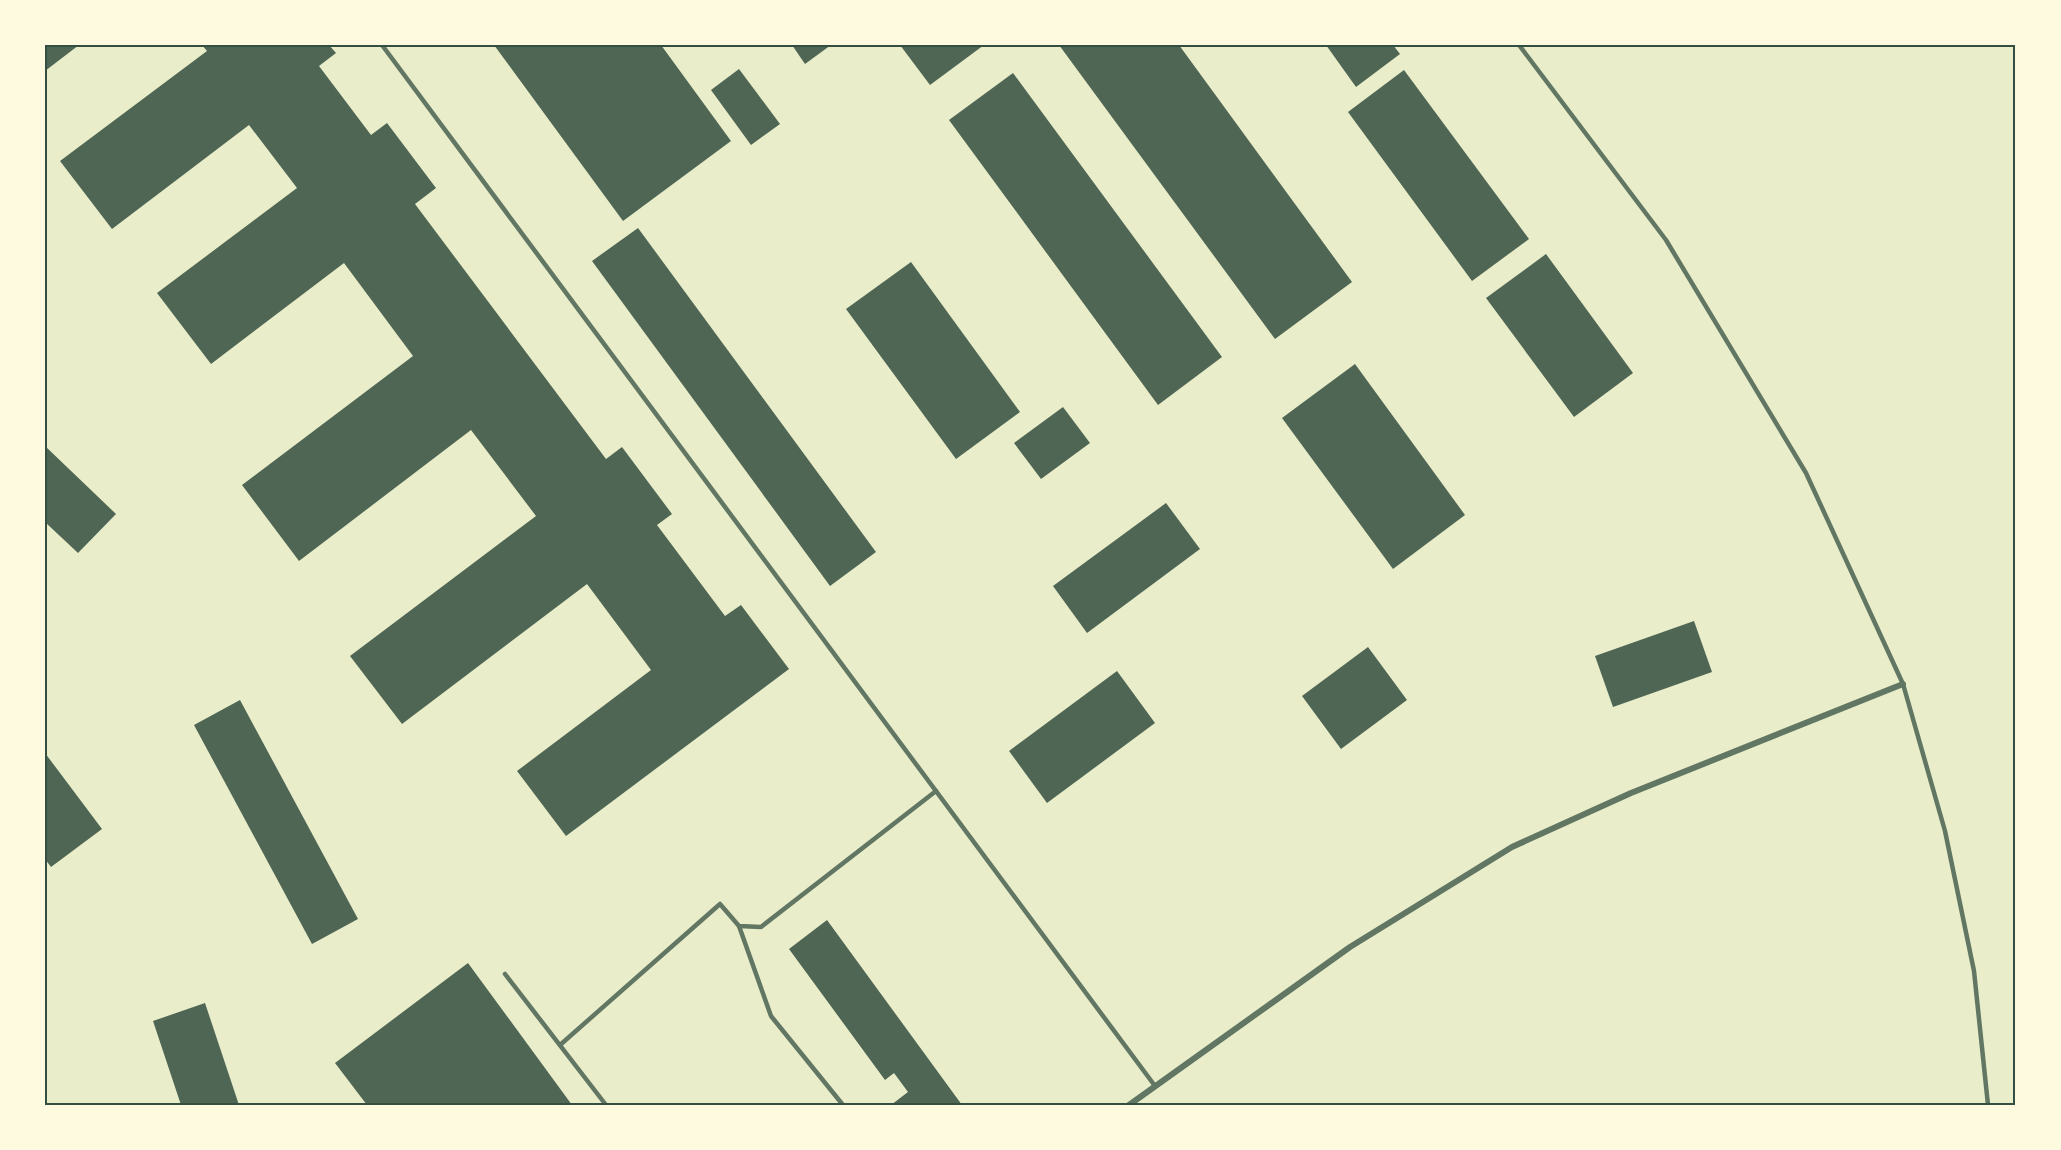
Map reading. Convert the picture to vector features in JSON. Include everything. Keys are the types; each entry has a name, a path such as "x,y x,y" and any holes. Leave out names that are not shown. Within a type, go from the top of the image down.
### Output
{"street":[{"path":"1129,1105 1350,947 1512,847 1630,793 1903,684"}],"lane":[{"path":"382,45 1155,1086"},
{"path":"1519,45 1666,240 1800,463 1903,684 1945,831 1974,971 1988,1105"},
{"path":"739,926 761,927 936,791"},
{"path":"560,1045 720,904 739,926 771,1016 843,1105"},
{"path":"505,974 606,1105"}],"building":[{"path":"45,45 79,45 45,71"},
{"path":"202,45 329,45 336,53 319,66 371,135 387,123 436,188 415,204 606,459 622,447 672,514 657,525 725,616 741,605 789,669 566,836 517,771 651,670 587,584 402,724 350,656 536,516 471,430 299,561 242,485 413,356 344,263 211,364 157,293 297,188 249,125 112,229 60,161 207,51"},
{"path":"494,45 661,45 731,141 623,221"},
{"path":"792,45 831,45 805,64"},
{"path":"900,45 984,45 930,85"},
{"path":"1059,45 1179,45 1352,282 1275,339"},
{"path":"1326,45 1393,45 1400,54 1356,87"},
{"path":"739,69 780,124 751,145 711,90"},
{"path":"1404,70 1529,239 1472,281 1348,112"},
{"path":"1013,73 1222,357 1158,405 949,120"},
{"path":"638,228 876,552 830,586 592,261"},
{"path":"1546,254 1633,373 1574,417 1486,298"},
{"path":"911,262 1020,412 956,459 846,309"},
{"path":"1355,364 1465,515 1393,569 1282,418"},
{"path":"1063,407 1090,443 1041,479 1014,443"},
{"path":"45,446 116,514 78,553 45,522"},
{"path":"1166,503 1200,549 1087,633 1053,586"},
{"path":"1694,621 1712,672 1613,707 1595,656"},
{"path":"1368,647 1407,700 1341,749 1302,696"},
{"path":"1117,671 1155,723 1047,803 1009,751"},
{"path":"240,700 358,919 312,944 194,725"},
{"path":"45,753 102,829 51,867 45,859"},
{"path":"827,920 962,1105 891,1105 908,1092 894,1073 885,1080 789,949"},
{"path":"468,963 572,1105 367,1105 335,1063"},
{"path":"205,1003 239,1105 181,1105 153,1021"}]}
